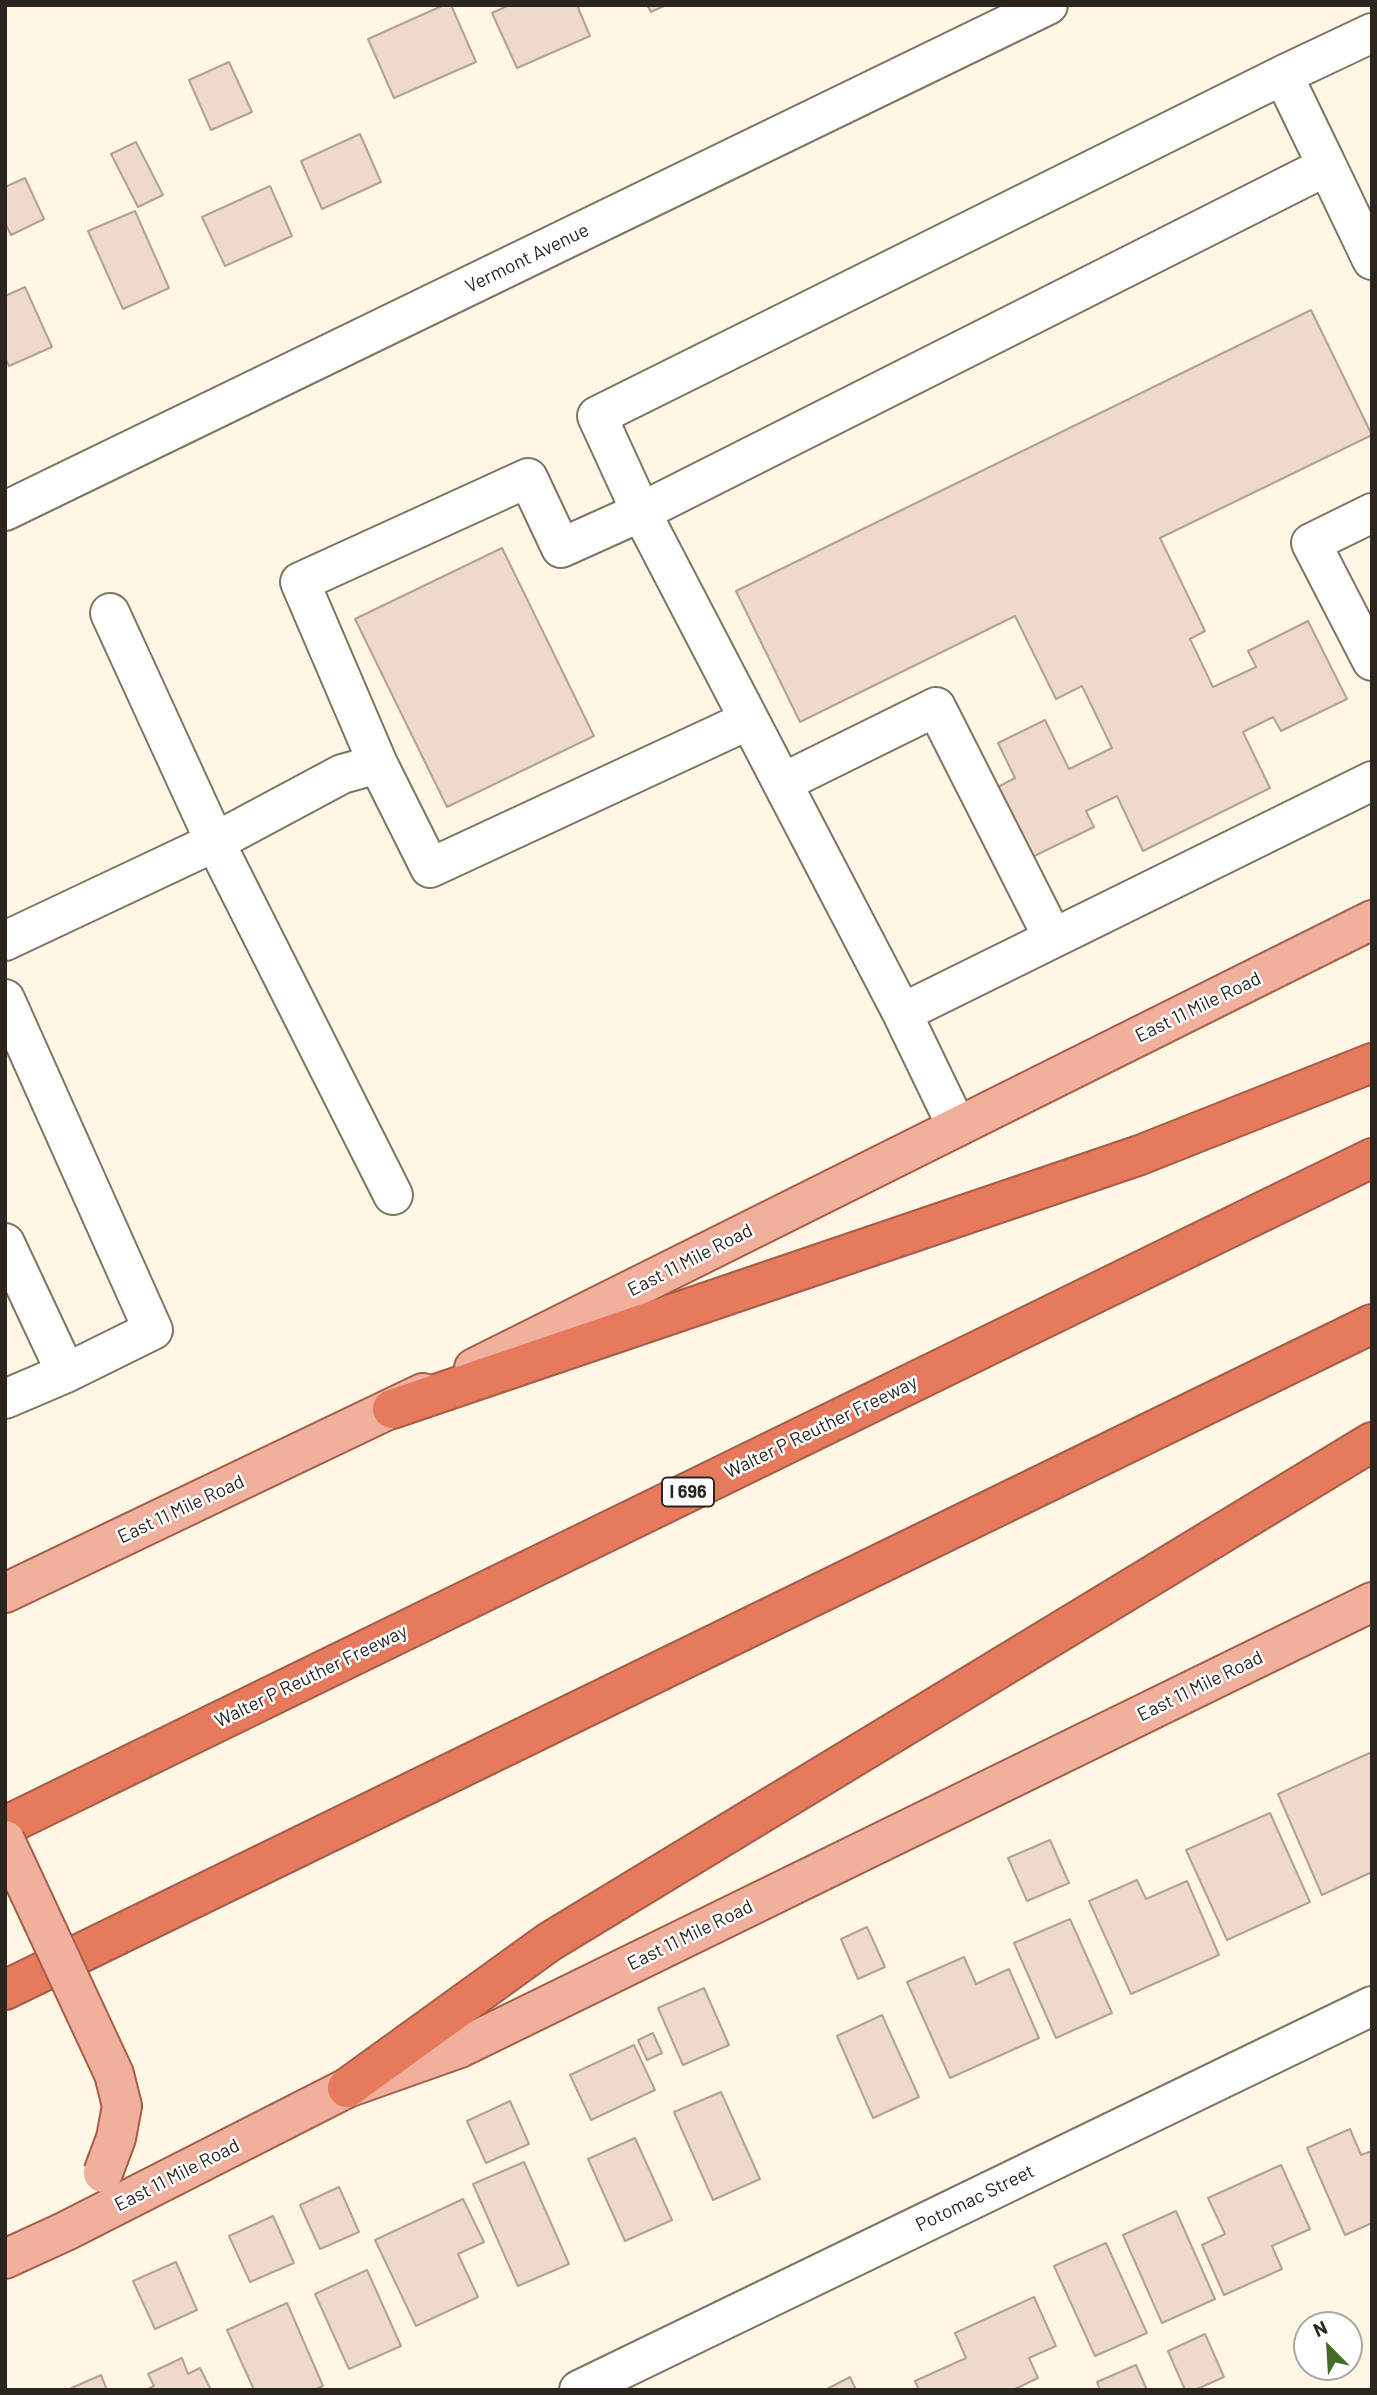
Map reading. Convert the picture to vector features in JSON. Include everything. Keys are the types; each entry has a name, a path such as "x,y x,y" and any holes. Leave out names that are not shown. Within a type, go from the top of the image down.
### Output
{"highway":[{"path":"392,1409 1140,1155 1372,1063"},
{"name":"Walter P Reuther Freeway","path":"5,1826 1372,1158"},
{"path":"5,1990 1372,1324"},
{"path":"346,2088 549,1942 1372,1442"}],"main road":[{"name":"East 11 Mile Road","path":"5,1593 392,1409 1372,920"},
{"name":"East 11 Mile Road","path":"5,2259 66,2231 346,2088 460,2048 1370,1608"},
{"path":"5,1840 114,2074 122,2106 116,2138 103,2173 66,2231"}],"street":[{"name":"Vermont Avenue","path":"5,511 1048,5"},
{"path":"957,1127 902,1013 641,512 597,415 1372,33"},
{"path":"1283,75 1372,260"},
{"path":"749,720 430,868 378,764 300,582 528,478 561,548 641,512 1327,166"},
{"path":"1372,513 1311,542 1372,661"},
{"path":"110,613 215,842 393,1195"},
{"path":"782,783 936,707 1053,938"},
{"path":"5,941 215,842 342,774 378,764"},
{"path":"902,1013 1372,781"},
{"path":"5,999 153,1330 66,1373 5,1399"},
{"path":"5,1243 66,1373"},
{"name":"Potomac Street","path":"579,2390 1372,2006"}],"building":[{"path":"444,5 451,5 476,62 394,98 368,39"},
{"path":"509,5 577,5 590,36 517,68 492,13"},
{"path":"647,5 666,5 651,12"},
{"path":"229,62 252,112 211,130 189,80"},
{"path":"360,134 381,182 322,209 301,161"},
{"path":"136,142 163,195 138,207 111,154"},
{"path":"25,178 44,219 11,235 5,223 5,187"},
{"path":"270,186 292,236 225,266 202,217"},
{"path":"135,211 169,288 123,309 88,231"},
{"path":"25,287 52,347 9,366 5,358 5,296"},
{"path":"1311,310 1372,435 1160,538 1205,631 1190,639 1213,687 1256,667 1248,651 1308,621 1347,699 1281,731 1273,717 1243,732 1270,788 1143,851 1117,796 1086,811 1094,827 1028,859 994,789 1015,778 998,743 1045,720 1069,769 1112,748 1082,686 1056,699 1015,616 800,722 736,591"},
{"path":"502,548 594,736 447,807 355,619"},
{"path":"1372,1752 1372,1872 1322,1895 1278,1794"},
{"path":"1270,1813 1310,1902 1227,1940 1186,1850"},
{"path":"1050,1840 1069,1883 1027,1901 1008,1858"},
{"path":"1137,1880 1146,1899 1187,1881 1219,1955 1131,1994 1089,1901"},
{"path":"1070,1919 1112,2013 1056,2038 1014,1943"},
{"path":"867,1927 885,1967 858,1979 841,1939"},
{"path":"964,1957 976,1984 1009,1969 1039,2038 950,2078 907,1982"},
{"path":"704,1988 729,2045 683,2065 658,2008"},
{"path":"882,2015 919,2097 873,2118 837,2036"},
{"path":"653,2033 662,2053 647,2060 638,2040"},
{"path":"634,2045 655,2090 591,2120 570,2075"},
{"path":"721,2092 760,2179 713,2200 674,2112"},
{"path":"510,2101 529,2144 486,2163 467,2121"},
{"path":"1350,2129 1361,2155 1372,2151 1372,2223 1345,2235 1307,2148"},
{"path":"635,2138 672,2220 625,2241 588,2159"},
{"path":"524,2162 569,2264 518,2286 473,2184"},
{"path":"1281,2165 1310,2229 1272,2246 1282,2269 1224,2295 1202,2245 1225,2234 1208,2198"},
{"path":"339,2187 359,2232 320,2249 300,2205"},
{"path":"463,2199 484,2242 458,2254 478,2297 416,2326 375,2240"},
{"path":"1176,2211 1215,2299 1162,2323 1123,2235"},
{"path":"273,2216 294,2263 250,2282 229,2236"},
{"path":"1106,2243 1147,2333 1095,2356 1054,2266"},
{"path":"176,2262 197,2310 155,2329 133,2281"},
{"path":"367,2270 401,2346 349,2369 315,2294"},
{"path":"1034,2297 1056,2346 1029,2358 1038,2378 1013,2390 919,2390 915,2381 966,2358 955,2333"},
{"path":"287,2303 323,2386 314,2390 254,2390 227,2330"},
{"path":"1205,2334 1224,2377 1195,2390 1185,2390 1168,2351"},
{"path":"182,2358 188,2374 200,2368 211,2390 146,2390 154,2386 148,2374"},
{"path":"1136,2365 1147,2390 1100,2390 1097,2382"},
{"path":"101,2375 107,2390 67,2390"},
{"path":"850,2377 856,2390 825,2390"}]}
